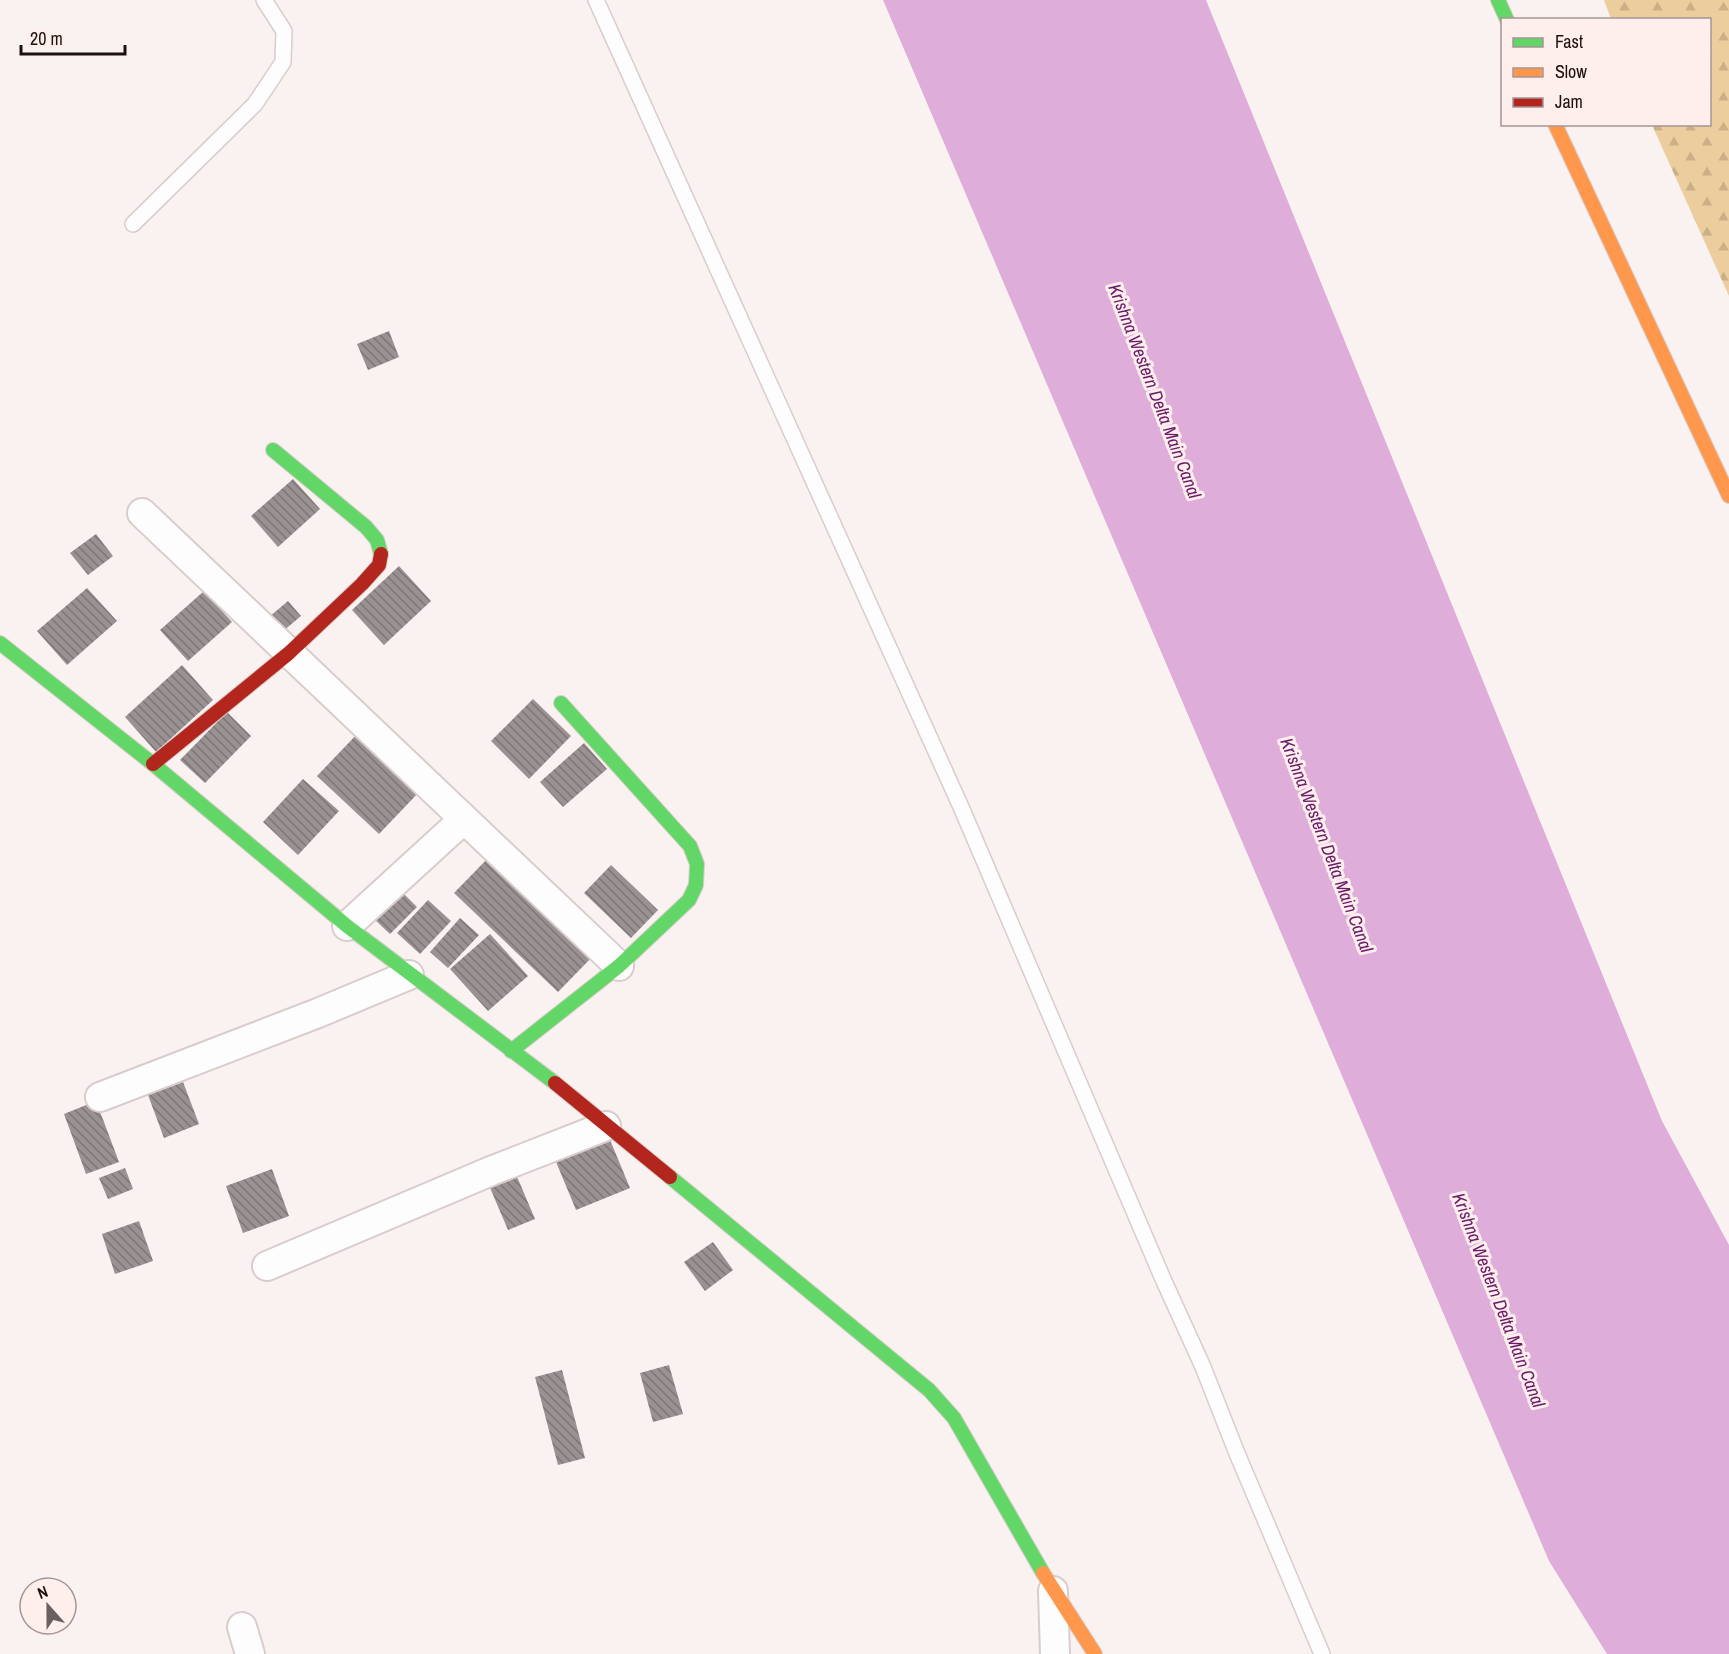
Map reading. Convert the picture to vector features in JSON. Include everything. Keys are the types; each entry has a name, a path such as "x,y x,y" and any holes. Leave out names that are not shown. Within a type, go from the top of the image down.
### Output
{"street":[{"path":"1498,0 1506,18"},
{"path":"1556,126 1729,496"},
{"path":"153,764 289,653 379,565 381,553 377,540 366,527 273,450"},
{"path":"142,513 619,966"},
{"path":"0,643 153,764 347,927 559,1086 929,1390 954,1418 1053,1591 1095,1654"},
{"path":"511,1051 619,966 689,900 696,885 697,864 690,846 561,703"},
{"path":"347,927 464,819"},
{"path":"100,1097 410,975"},
{"path":"267,1266 491,1171 606,1126"},
{"path":"1053,1591 1055,1654"},
{"path":"242,1627 250,1654"}],"lane":[{"path":"133,224 255,104 283,62 284,31 264,0"},
{"path":"596,0 961,807 1153,1257 1203,1367 1322,1654"}],"green space":[{"path":"1604,0 1729,0 1729,296 1652,126 1711,126 1711,18 1611,18"}],"water":[{"name":"Krishna Western Delta Main Canal","path":"883,0 1206,0 1662,1121 1729,1245 1729,1654 1607,1654 1549,1561"}],"building":[{"path":"389,331 399,357 368,370 357,344"},
{"path":"293,479 320,509 278,547 251,516"},
{"path":"96,534 113,556 88,575 70,553"},
{"path":"399,566 431,601 384,645 352,610"},
{"path":"87,588 117,621 67,665 37,631"},
{"path":"204,591 232,622 188,661 160,630"},
{"path":"288,601 301,616 282,632 269,617"},
{"path":"182,665 213,700 156,752 125,717"},
{"path":"533,699 571,736 529,779 491,741"},
{"path":"227,712 251,736 205,783 180,760"},
{"path":"359,732 421,790 379,834 317,776"},
{"path":"584,743 607,769 563,807 540,782"},
{"path":"303,779 339,811 298,855 263,822"},
{"path":"491,855 594,955 558,992 454,893"},
{"path":"611,865 658,910 631,938 584,893"},
{"path":"400,890 417,907 390,934 372,917"},
{"path":"428,900 451,921 420,954 397,933"},
{"path":"460,918 479,935 448,968 430,952"},
{"path":"490,934 528,976 488,1011 450,969"},
{"path":"183,1082 199,1124 164,1138 148,1095"},
{"path":"96,1101 119,1162 86,1174 64,1114"},
{"path":"608,1135 630,1188 576,1210 554,1157"},
{"path":"125,1168 133,1189 108,1199 99,1178"},
{"path":"272,1169 289,1216 243,1233 226,1186"},
{"path":"515,1172 535,1219 508,1230 488,1183"},
{"path":"139,1221 153,1261 115,1274 102,1234"},
{"path":"713,1242 733,1270 705,1291 684,1262"},
{"path":"669,1365 683,1414 653,1422 640,1373"},
{"path":"562,1370 585,1458 558,1465 535,1377"}],"traffic: fast":[{"path":"1498,0 1506,18"},
{"path":"273,450 366,527 377,540 381,554"},
{"path":"0,643 153,764 347,926 555,1083"},
{"path":"511,1051 619,966 689,900 696,885 697,864 690,846 561,703"},
{"path":"670,1177 929,1390 954,1418 1043,1573"}],"traffic: slow":[{"path":"1556,126 1729,496"},
{"path":"1043,1573 1095,1654"}],"traffic: jam":[{"path":"153,764 289,653 362,584 379,565 381,554"},
{"path":"555,1083 670,1177"}]}
